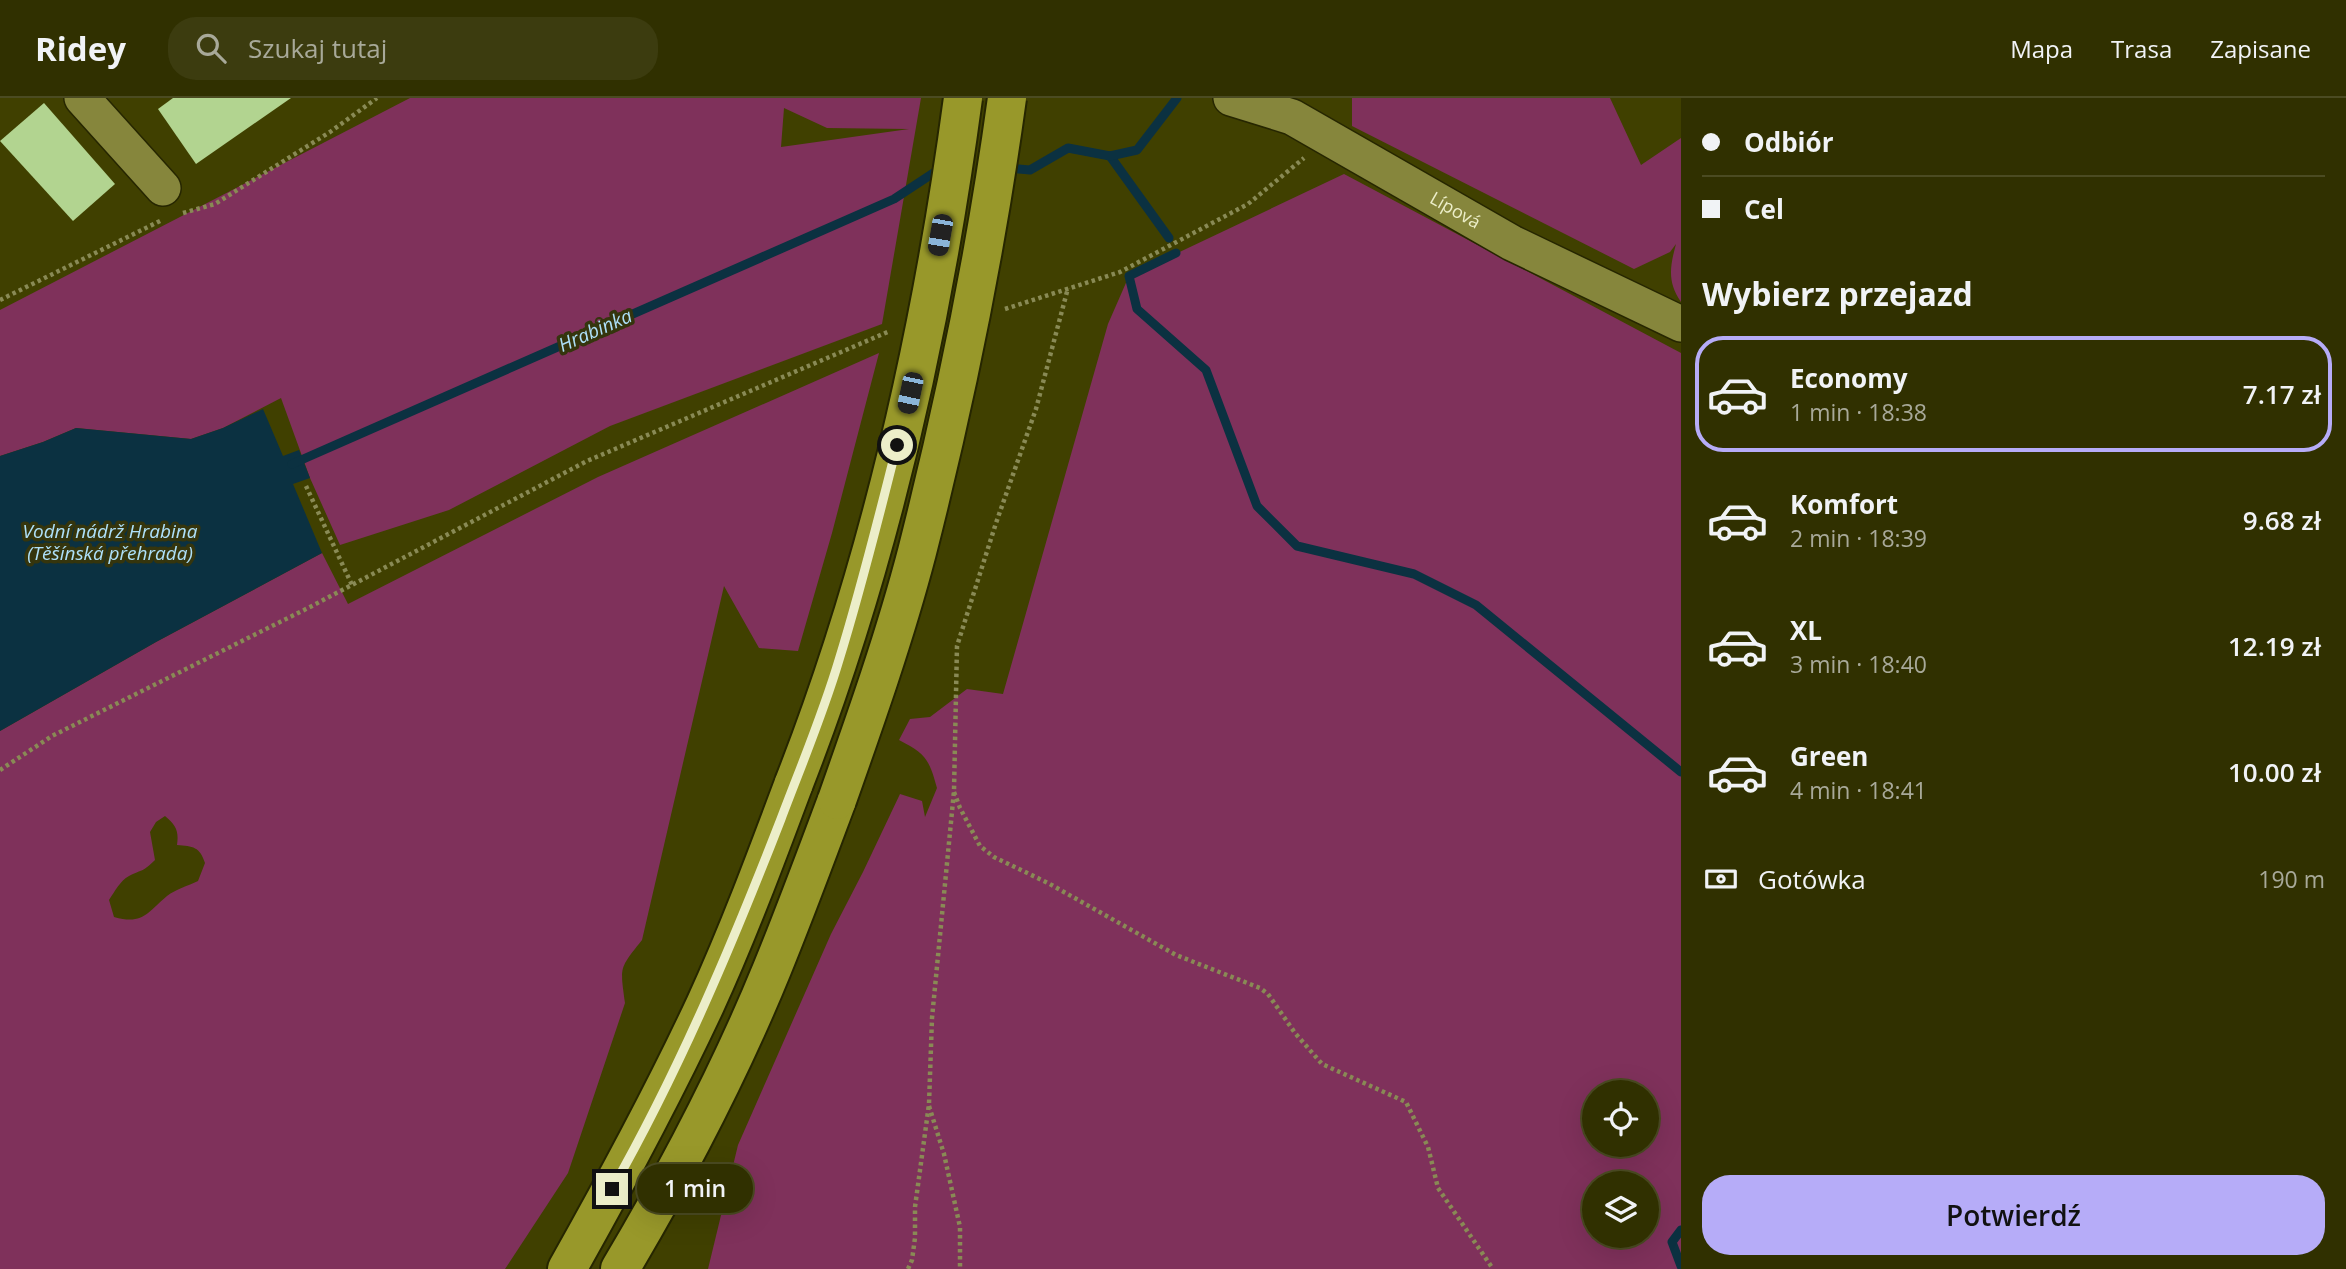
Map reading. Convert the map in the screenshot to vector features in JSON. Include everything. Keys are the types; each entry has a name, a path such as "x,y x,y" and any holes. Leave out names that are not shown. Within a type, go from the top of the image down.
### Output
{"highway":[{"path":"567,1269 623,1170 706,1003 746,909 839,661 904,420 928,311 963,98"},
{"path":"620,1269 681,1159 772,971 877,685 916,553 965,345 1007,98"}],"street":[{"path":"82,98 169,207"},
{"name":"Lípová","path":"1231,98 1297,108 1512,243 1681,324"}],"path":[{"path":"0,300 169,207 215,204 330,132 377,98"},
{"path":"1003,309 1120,272 1248,204 1304,158 1297,108"},
{"path":"908,1269 915,1238 915,1208 929,1104 932,1018 954,791 957,646 1036,409 1068,288"},
{"path":"0,770 52,736 352,585 587,461 891,331"},
{"path":"306,486 352,585"},
{"path":"954,791 980,846 993,857 1039,879 1176,955 1260,988 1268,994 1295,1033 1322,1064 1406,1102 1428,1147 1438,1188 1493,1269"},
{"path":"929,1104 944,1154 960,1227 960,1269"}],"shaded area":[{"path":"410,98 921,98 882,324 610,426 449,510 340,545 310,478 281,398 223,428 191,439 76,428 0,456 0,310","holes":["784,108 827,128 909,129 781,147"]},
{"path":"1352,98 1610,98 1641,165 1681,138 1681,302 1673,288 1671,274 1676,244 1670,252 1634,269 1352,126"},
{"path":"1344,174 1681,353 1681,1269 708,1269 738,1145 831,934 900,794 922,801 925,817 937,788 925,758 899,740 910,719 930,717 967,689 1003,694 1108,324 1129,276"},
{"path":"879,353 798,651 759,648 724,586 642,940 623,968 625,1003 568,1173 505,1269 0,1269 0,731 156,642 322,553 348,604 598,477","holes":["165,816 177,832 177,845 195,848 201,854 205,863 198,881 171,894 144,916 132,919 114,917 109,900 123,881 155,860 150,832 156,822"]}],"water":[{"name":"Vodní nádrž Hrabina (Těšínská přehrada)","path":"263,409 283,456 299,450 310,478 293,484 322,553 156,642 0,731 0,456 76,428 191,439 223,428"}],"building":[{"path":"173,98 291,98 196,164 158,109"},
{"path":"44,103 115,184 73,221 0,141"}],"waterway":[{"name":"Hrabinka","path":"1006,168 1030,170 1068,148 1110,156 1137,150 1177,98"},
{"path":"1110,156 1169,238"},
{"name":"Hrabinka","path":"292,464 894,199 941,168"},
{"path":"1176,253 1129,276 1137,309 1206,370 1257,506 1297,546 1414,574 1476,605 1681,772"},
{"path":"1681,1230 1672,1242 1681,1266"}],"route":[{"path":"612,1189 706,1003 746,909 816,728 866,569 897,445"}]}
